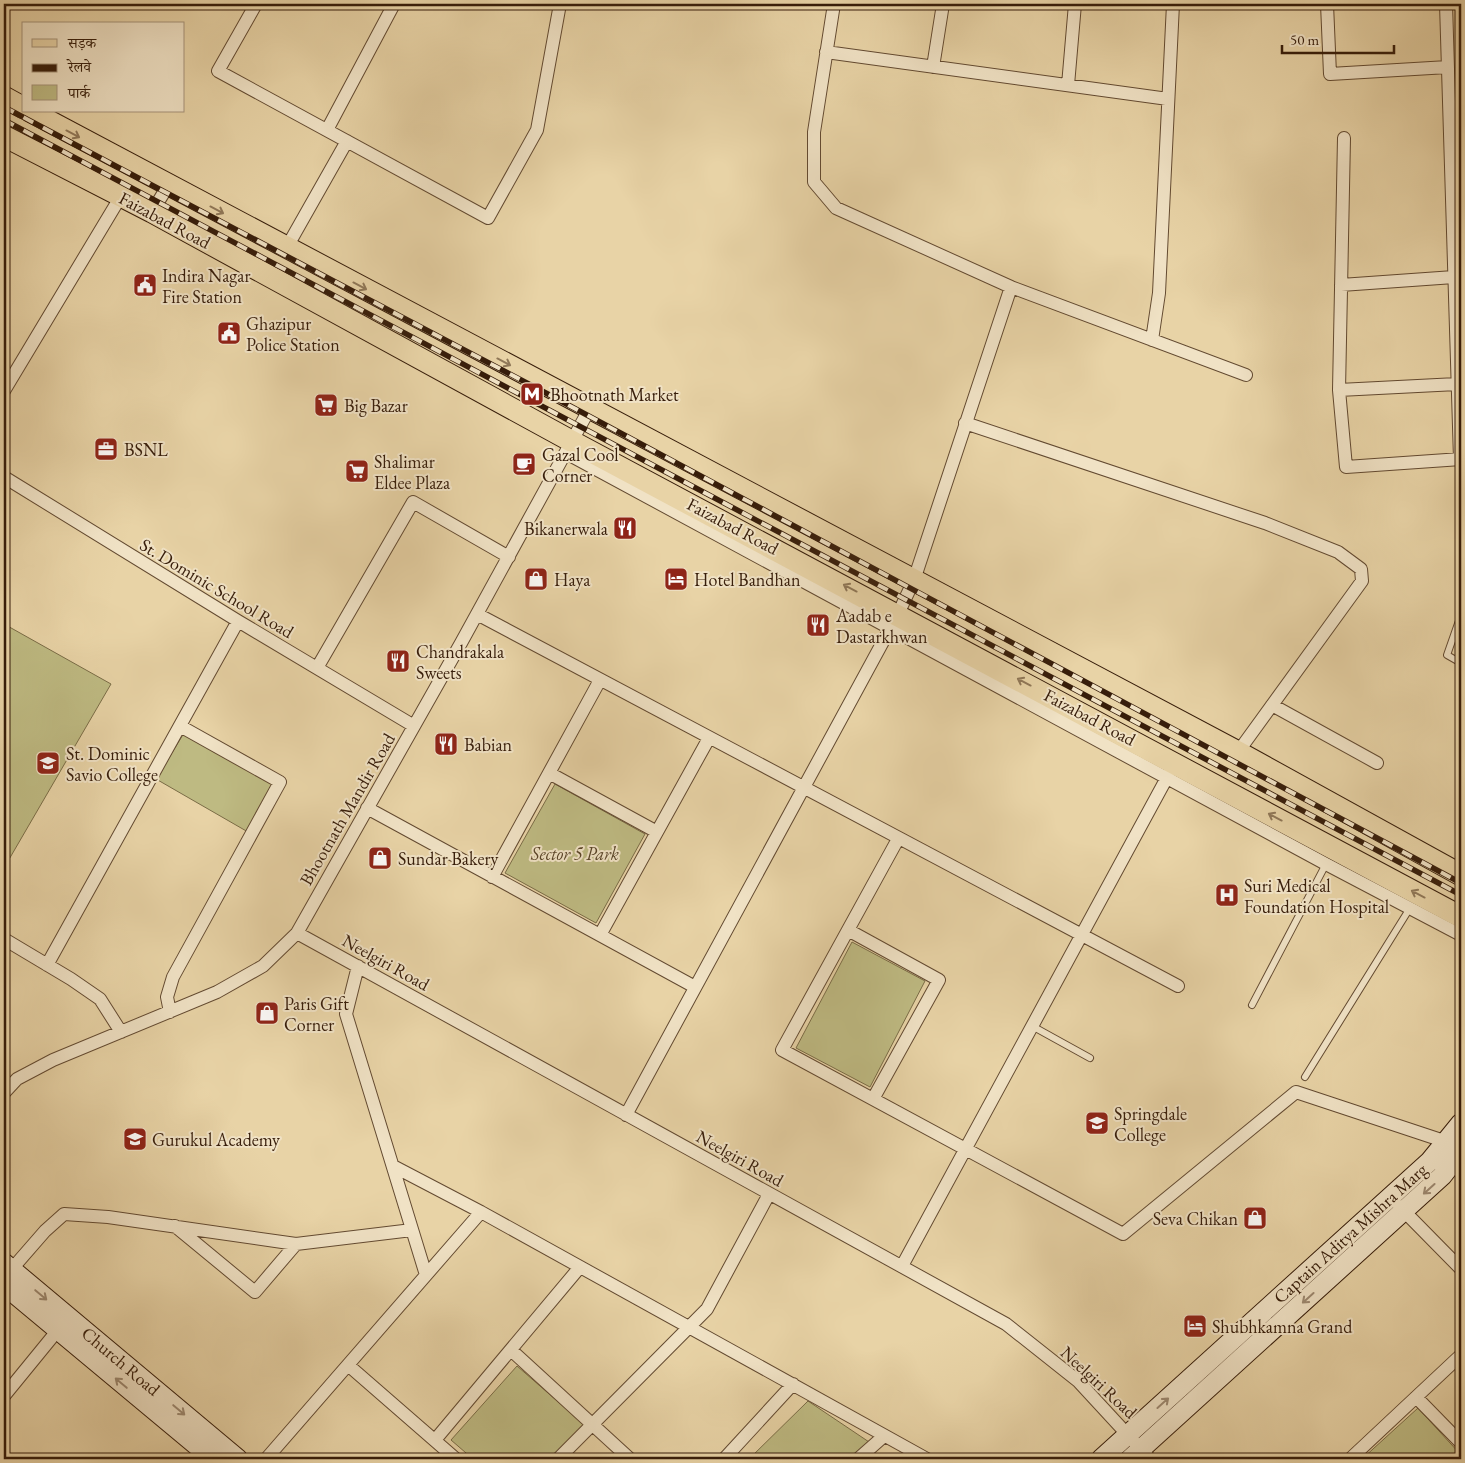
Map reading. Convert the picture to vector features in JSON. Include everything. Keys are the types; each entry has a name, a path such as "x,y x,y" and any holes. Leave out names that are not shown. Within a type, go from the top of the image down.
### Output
{"main road":[{"path":"4,98 22,107"},
{"name":"Faizabad Road","path":"32,112 1238,752 1461,875"},
{"name":"Faizabad Road","path":"4,136 152,212 570,447 1171,770 1461,917"}],"street":[{"path":"256,4 218,71 488,218 537,130 560,4"},
{"path":"326,130 394,4"},
{"path":"834,4 814,132 814,182 836,208 1011,287 1246,375"},
{"path":"933,67 943,4"},
{"path":"1068,86 1075,4"},
{"path":"1152,340 1159,293 1173,4"},
{"path":"1327,4 1330,74 1448,66"},
{"path":"1344,138 1339,390 1346,467 1460,459 1457,384 1458,305 1454,277 1456,185 1446,4"},
{"path":"826,52 1168,99"},
{"path":"287,247 347,142"},
{"path":"152,212 169,184"},
{"path":"4,391 121,196"},
{"path":"1341,285 1454,277"},
{"path":"626,1114 894,621 914,580 1011,287"},
{"path":"1339,390 1457,384"},
{"name":"Bhootnath Mandir Road","path":"5,1090 17,1079 53,1060 217,992 264,966 297,933 509,557 590,408"},
{"path":"965,423 1265,523 1338,552 1360,568 1362,581 1238,752"},
{"name":"St. Dominic School Road","path":"4,477 238,622 414,726"},
{"path":"318,668 413,502 509,557"},
{"path":"477,614 1178,986"},
{"path":"47,965 238,622"},
{"path":"492,876 600,680"},
{"path":"1272,705 1377,763"},
{"path":"170,1012 167,997 173,977 280,782 180,726"},
{"path":"600,936 709,738"},
{"path":"902,1266 1171,770 1326,864 1461,935"},
{"path":"549,773 657,832"},
{"path":"367,808 695,988"},
{"path":"898,838 782,1050 1123,1234 1296,1092 1454,1147"},
{"path":"848,930 939,980 873,1099"},
{"name":"Neelgiri Road","path":"297,933 1006,1324 1078,1381 1129,1434 1140,1456"},
{"path":"4,939 100,999 121,1032"},
{"path":"358,966 346,1014 426,1275"},
{"name":"Captain Aditya Mishra Marg","path":"1140,1456 1442,1176 1454,1147 1461,1123"},
{"name":"Captain Aditya Mishra Marg","path":"1101,1459 1430,1161 1454,1147"},
{"path":"393,1166 481,1212 927,1459"},
{"path":"558,1459 707,1309 769,1194"},
{"path":"1390,1197 1461,1270"},
{"path":"266,1459 481,1212"},
{"path":"6,1273 45,1231 64,1214 108,1217 296,1244 412,1230"},
{"path":"175,1226 255,1292 296,1244"},
{"path":"435,1440 580,1267"},
{"name":"Church Road","path":"6,1273 213,1459"},
{"path":"4,1396 63,1324"},
{"name":"Church Road","path":"63,1324 238,1459"},
{"path":"510,1350 630,1459"},
{"path":"1350,1459 1461,1355"},
{"path":"348,1365 456,1459"},
{"path":"724,1459 793,1384"},
{"path":"1416,1397 1461,1443"},
{"path":"858,1459 884,1436"}],"lane":[{"path":"1461,615 1447,655 1461,662"},
{"path":"1252,1004 1326,864"},
{"path":"1305,1077 1410,907"},
{"path":"1032,1026 1090,1058"}],"green space":[{"path":"4,624 111,684 4,868"},
{"path":"184,733 275,784 248,832 156,779"},
{"name":"Sector 5 Park","path":"555,784 645,834 596,923 505,873"},
{"path":"852,942 925,981 870,1087 796,1048"},
{"path":"517,1366 586,1426 557,1459 473,1459 451,1440"},
{"path":"808,1401 878,1448 865,1459 749,1459"},
{"path":"1418,1408 1461,1455 1461,1459 1362,1459"}],"railway":[{"path":"4,107 544,392 1461,883"},
{"path":"4,120 1461,895"}],"place":[{"name":"Indira Nagar Fire Station","path":"145,285"},
{"name":"Ghazipur Police Station","path":"229,333"},
{"name":"Bhootnath Market","path":"532,394"},
{"name":"Big Bazar","path":"326,405"},
{"name":"BSNL","path":"106,449"},
{"name":"Gazal Cool Corner","path":"524,464"},
{"name":"Shalimar Eldee Plaza","path":"357,471"},
{"name":"Bikanerwala","path":"625,528"},
{"name":"Haya","path":"536,579"},
{"name":"Hotel Bandhan","path":"676,579"},
{"name":"Aadab e Dastarkhwan","path":"818,625"},
{"name":"Chandrakala Sweets","path":"398,661"},
{"name":"Babian","path":"446,744"},
{"name":"St. Dominic Savio College","path":"48,763"},
{"name":"Sundar Bakery","path":"380,858"},
{"name":"Suri Medical Foundation Hospital","path":"1227,895"},
{"name":"Paris Gift Corner","path":"267,1013"},
{"name":"Springdale College","path":"1097,1123"},
{"name":"Gurukul Academy","path":"135,1139"},
{"name":"Seva Chikan","path":"1255,1218"},
{"name":"Shubhkamna Grand","path":"1195,1326"}]}
